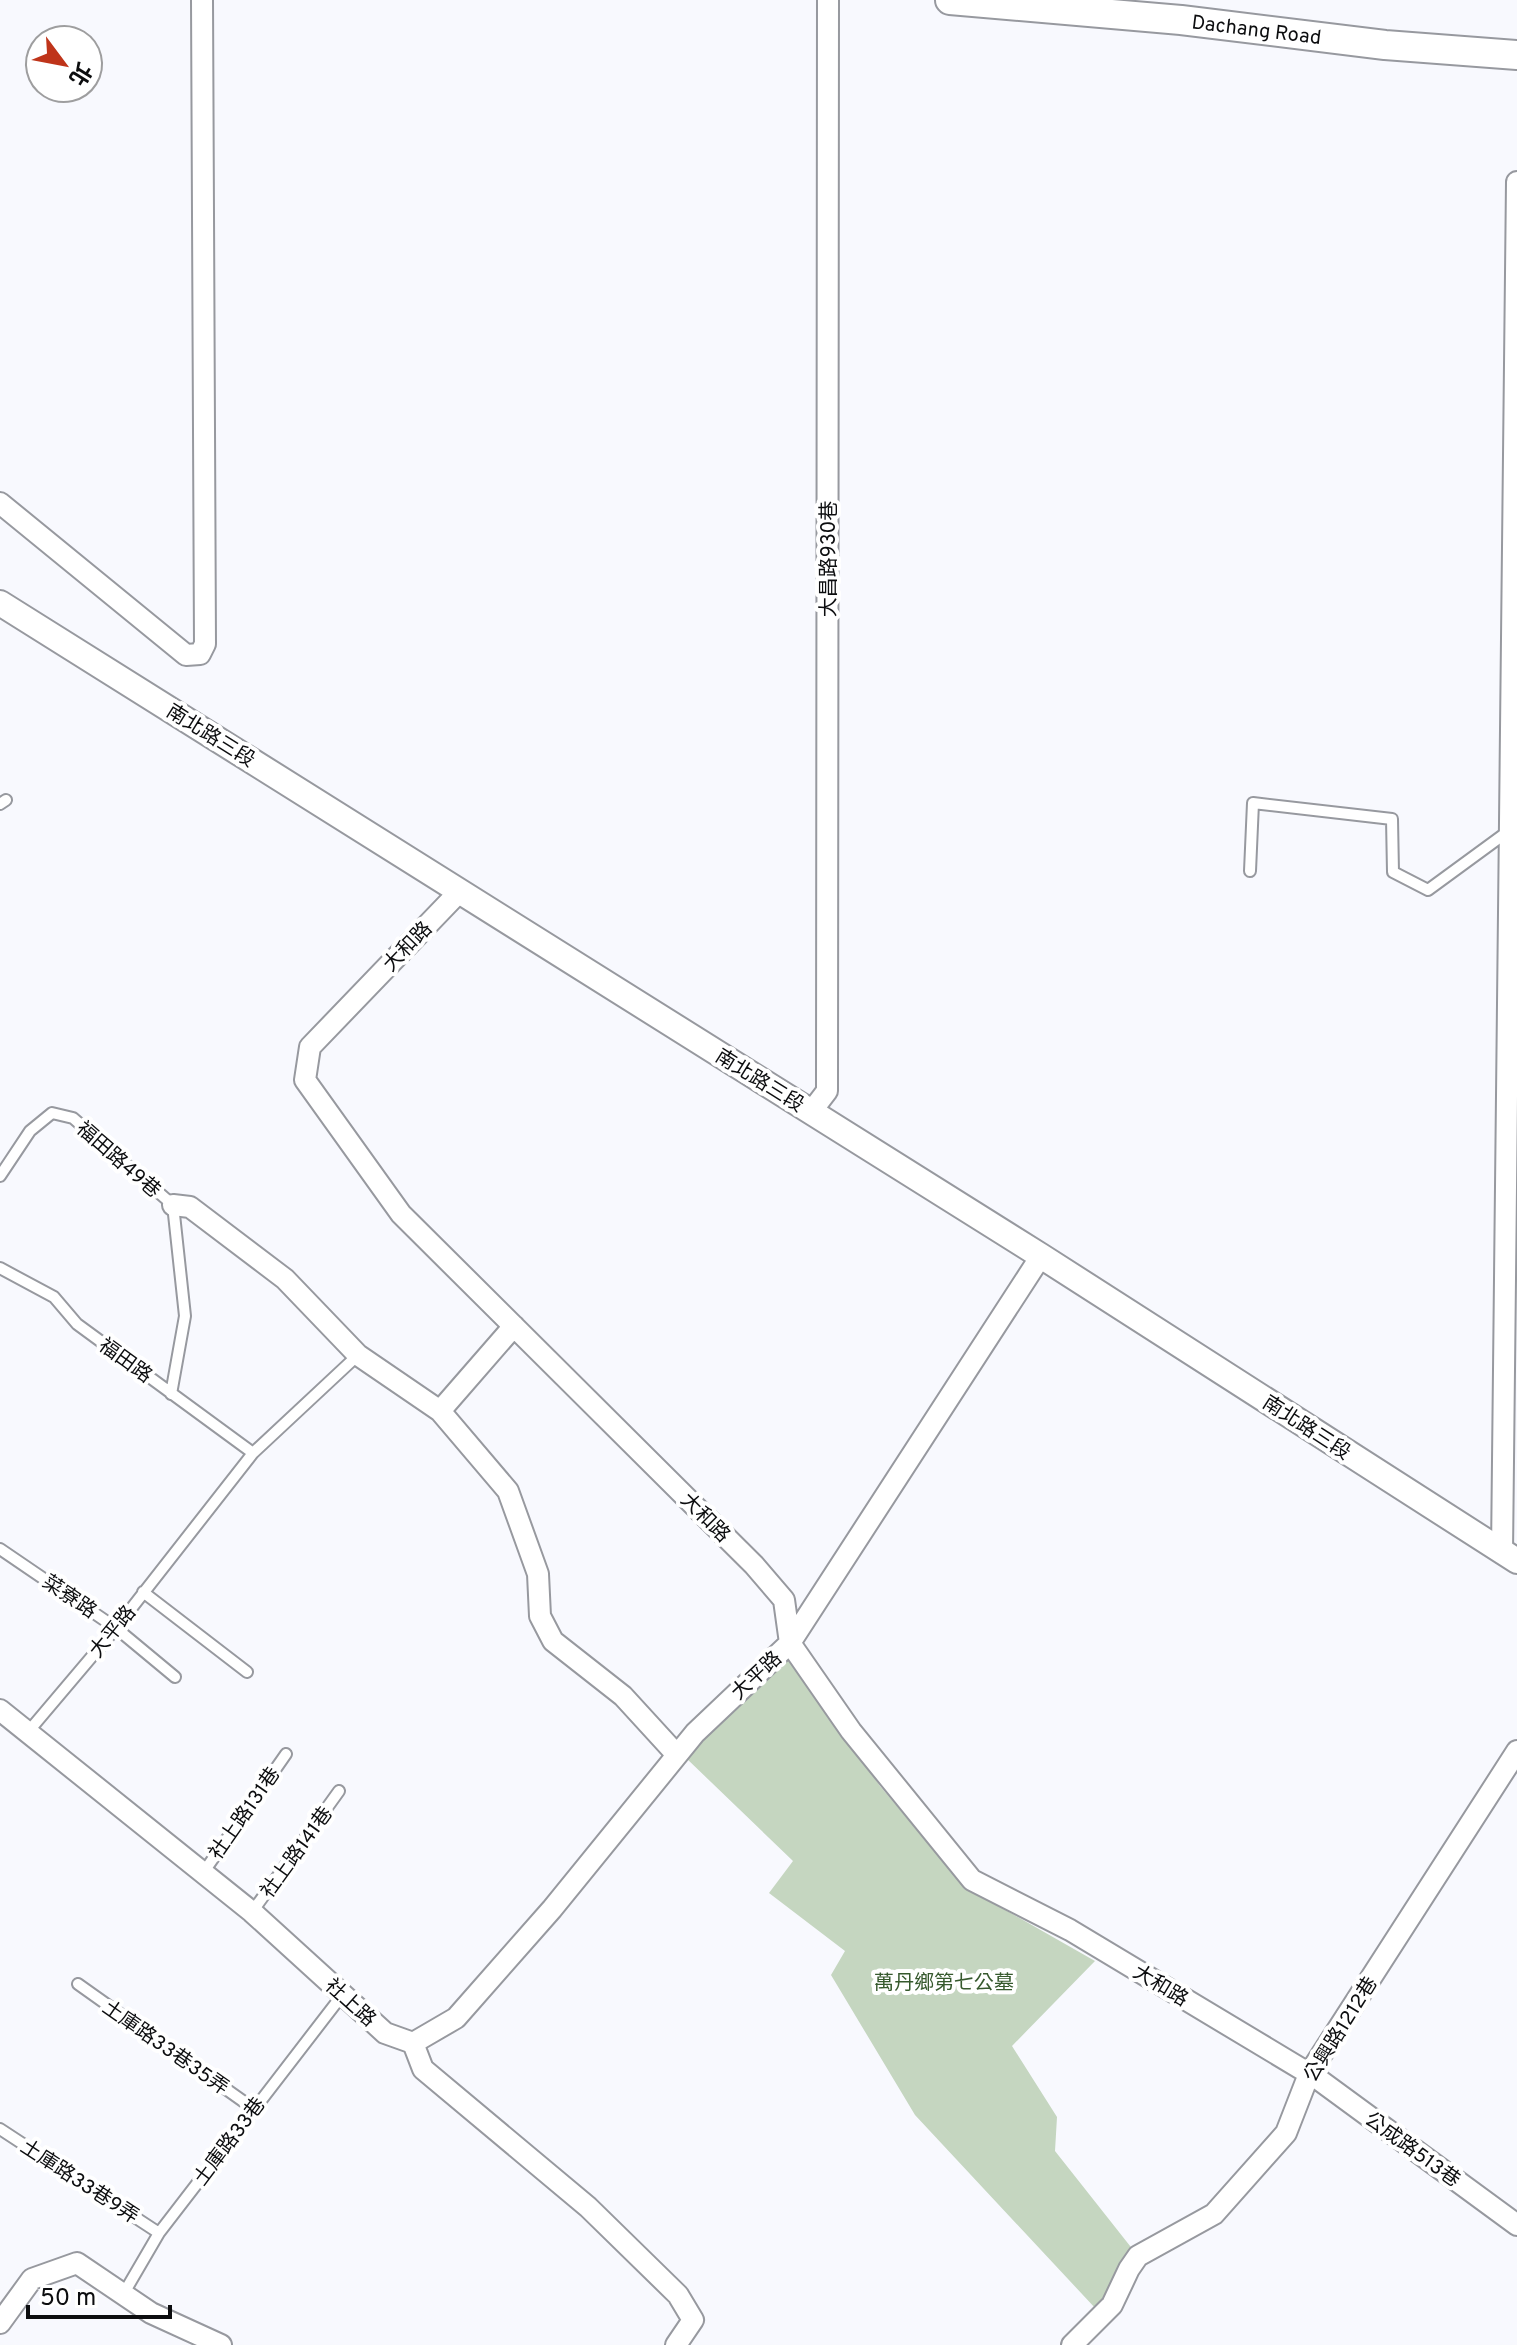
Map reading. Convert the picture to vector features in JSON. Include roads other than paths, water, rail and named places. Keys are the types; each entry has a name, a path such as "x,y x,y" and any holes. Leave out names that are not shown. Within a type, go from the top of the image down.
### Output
{"main road":[{"name":"Dachang Road","path":"950,0 1181,20 1385,45 1517,55"}],"street":[{"path":"0,503 186,655 200,654 205,644 202,0"},
{"name":"大昌路930巷","path":"811,1112 827,1091 828,0"},
{"path":"1509,1557 1517,182"},
{"name":"南北路三段","path":"0,603 1041,1256 1509,1557"},
{"name":"大和路","path":"460,891 310,1047 305,1080 401,1214 754,1565 784,1600 790,1643 851,1731 972,1880 1070,1930 1309,2074"},
{"path":"173,1205 190,1207 285,1279 358,1355 440,1411 508,1491 538,1574 540,1616 553,1641 623,1696 677,1755"},
{"name":"大平路","path":"413,2043 456,2018 552,1909 695,1733 790,1643 1041,1256"},
{"path":"440,1411 514,1326"},
{"name":"社上路","path":"0,1710 252,1912 385,2033 413,2043"},
{"name":"公興路1212巷","path":"1072,2345 1112,2305 1138,2256 1214,2214 1286,2133 1309,2074 1517,1751"},
{"path":"413,2043 423,2069 588,2207 678,2295 693,2320 676,2345"},
{"name":"公成路513巷","path":"1309,2074 1517,2225"},
{"path":"0,2323 32,2279 77,2263 151,2313 221,2345"}],"lane":[{"path":"1250,871 1253,803 1392,819 1393,872 1428,890 1513,828"},
{"name":"福田路49巷","path":"0,1176 30,1131 52,1113 73,1118 173,1205 185,1316 171,1394"},
{"name":"福田路","path":"0,1268 54,1297 77,1324 253,1453"},
{"name":"大平路","path":"28,1732 116,1628 253,1453 358,1355"},
{"name":"菜寮路","path":"0,1549 116,1628 175,1677"},
{"path":"143,1592 247,1672"},
{"name":"社上路131巷","path":"203,1873 286,1754"},
{"name":"社上路141巷","path":"252,1912 339,1791"},
{"name":"土庫路33巷35弄","path":"78,1984 254,2109"},
{"name":"土庫路33巷","path":"124,2293 159,2233 343,1994"},
{"name":"土庫路33巷9弄","path":"0,2129 159,2233"}],"park label":[{"name":"萬丹鄉第七公墓","path":"944,1982"}]}
